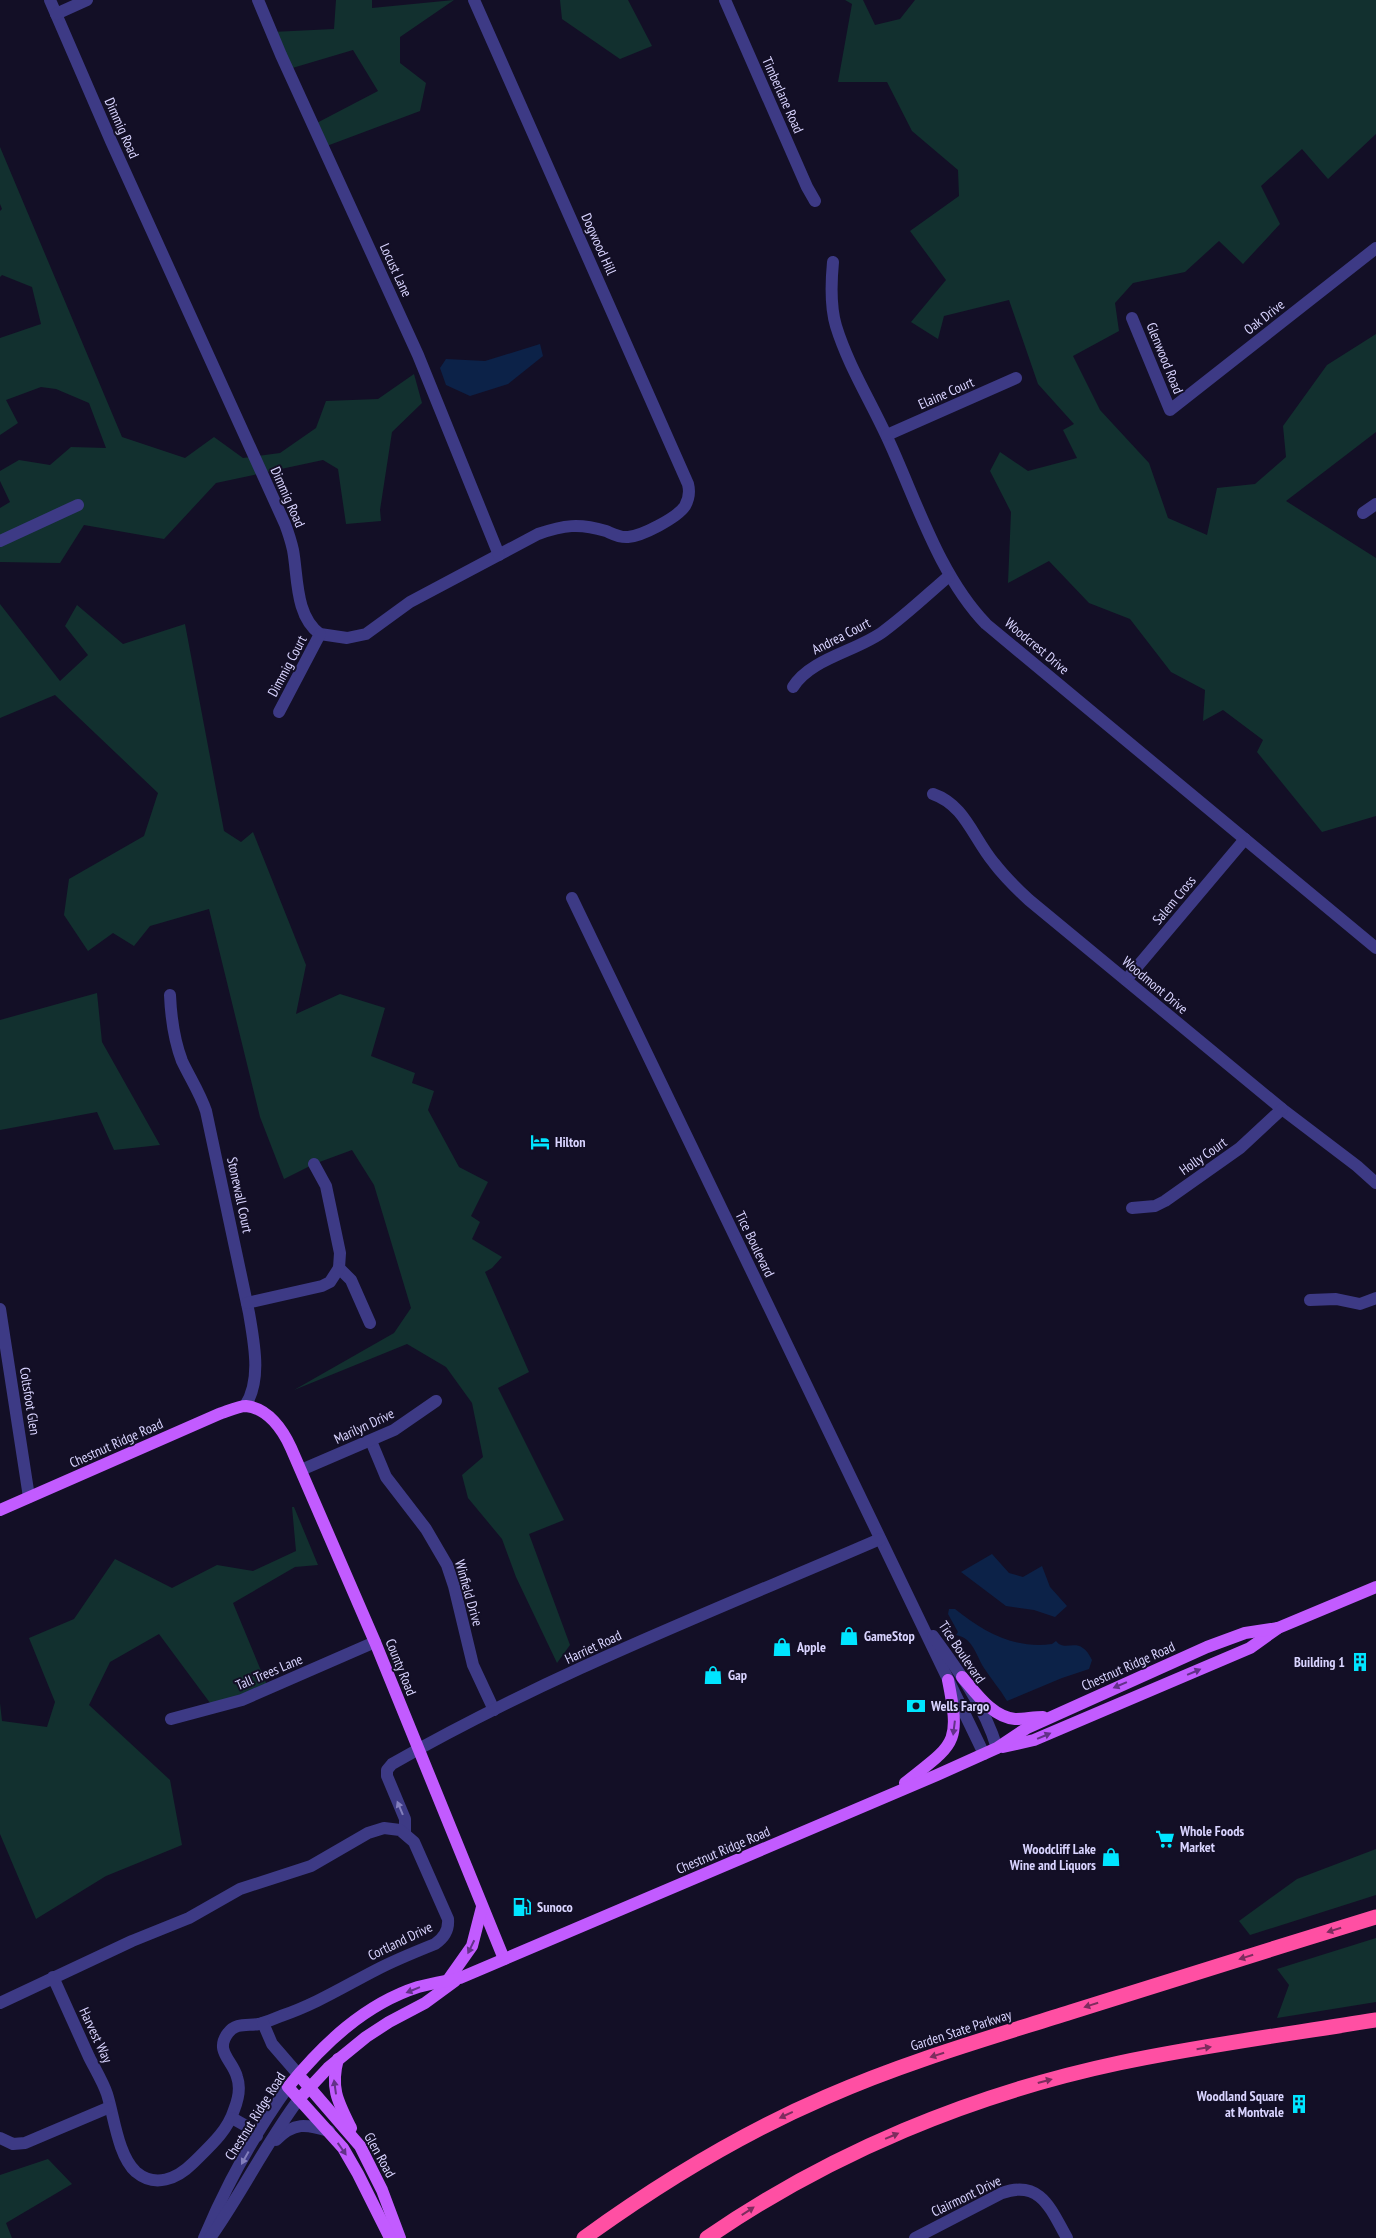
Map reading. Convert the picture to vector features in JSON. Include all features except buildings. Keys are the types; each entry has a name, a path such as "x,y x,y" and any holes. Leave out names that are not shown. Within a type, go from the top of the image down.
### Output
{"highway":[{"name":"Garden State Parkway","path":"584,2238 694,2164 737,2140 826,2097 918,2061 1376,1917"},
{"path":"707,2238 756,2206 842,2159 887,2138 978,2102 1035,2084 1119,2063 1376,2020"}],"main road":[{"name":"County Road","path":"245,1406 265,1414 280,1427 301,1470 375,1642 504,1959"},
{"name":"Chestnut Ridge Road","path":"0,1510 207,1418 245,1406"},
{"name":"Chestnut Ridge Road","path":"997,1748 1034,1740 1157,1688 1250,1648 1278,1628 1376,1587"},
{"name":"Chestnut Ridge Road","path":"288,2087 331,2040 364,2015 418,1987 454,1979 504,1959 984,1754 1051,1716 1226,1640 1245,1633 1278,1628"},
{"path":"962,1677 987,1705 1001,1715 1015,1719 1051,1716"},
{"path":"894,1792 941,1754 951,1740 955,1717 948,1680"},
{"path":"454,1979 472,1946 482,1907"},
{"name":"Chestnut Ridge Road","path":"299,2099 338,2059 376,2029 425,2003 454,1979"},
{"path":"338,2059 334,2077 336,2094 360,2146"},
{"name":"Glen Road","path":"298,2074 360,2146 389,2205 400,2238"},
{"name":"Glen Road","path":"288,2087 329,2132 354,2167 390,2238"}],"street":[{"name":"Dimmig Road","path":"50,0 115,150 285,524 293,550 299,596 303,609 309,622 320,634"},
{"path":"56,14 87,0"},
{"name":"Locust Lane","path":"258,0 281,55 418,355 499,555"},
{"name":"Dogwood Hill","path":"474,0 689,487 687,502 678,514 636,536 619,536 581,526 560,526 538,534 499,555"},
{"name":"Timberlane Road","path":"725,0 807,188 815,201"},
{"name":"Oak Drive","path":"1170,410 1376,248"},
{"name":"Woodcrest Drive","path":"833,262 830,289 835,325 848,358 887,435 950,576 961,595 986,624 1376,948"},
{"name":"Glenwood Road","path":"1132,318 1170,410"},
{"name":"Elaine Court","path":"887,435 1016,378"},
{"path":"1362,514 1376,504"},
{"path":"0,541 78,505"},
{"path":"320,634 347,638 366,634 410,602 499,555"},
{"name":"Andrea Court","path":"793,687 803,674 812,668 870,640 884,631 950,576"},
{"name":"Dimmig Court","path":"279,712 320,634"},
{"name":"Woodmont Drive","path":"933,794 945,798 960,811 993,862 1010,882 1282,1109 1357,1166 1376,1183"},
{"name":"Salem Cross","path":"1126,980 1245,839"},
{"name":"Tice Boulevard","path":"572,898 909,1602 984,1754"},
{"name":"Stonewall Court","path":"170,995 172,1024 176,1043 206,1111 247,1303 253,1339 254,1390 245,1406"},
{"name":"Holly Court","path":"1132,1208 1155,1206 1165,1201 1240,1148 1282,1109"},
{"path":"247,1303 322,1286 330,1282 339,1268 340,1253 326,1186 314,1164"},
{"path":"339,1268 351,1280 370,1323"},
{"path":"1310,1300 1336,1299 1360,1304 1376,1298"},
{"name":"Coltsfoot Glen","path":"0,1309 29,1497"},
{"name":"Marilyn Drive","path":"301,1470 371,1441 403,1425 436,1401"},
{"name":"Winfield Drive","path":"371,1441 386,1477 426,1529 447,1565 458,1601 473,1665 494,1710"},
{"name":"Harriet Road","path":"405,1832 405,1819 387,1772 392,1764 494,1710 624,1649 880,1539"},
{"name":"Tice Boulevard","path":"909,1602 962,1677 987,1721 997,1748"},
{"name":"Tall Trees Lane","path":"171,1719 242,1700 375,1642"},
{"path":"0,2003 132,1940 189,1918 240,1889 311,1866 374,1831 390,1828 405,1832"},
{"name":"Cortland Drive","path":"110,2107 128,2162 142,2176 154,2181 173,2179 183,2173 220,2136 232,2118 238,2095 238,2081 235,2071 225,2057 223,2041 227,2033 235,2027 244,2024 263,2023 317,2002 376,1970 435,1944 444,1936 448,1924 446,1912 417,1846 405,1832"},
{"name":"Harvest Way","path":"52,1978 106,2091 110,2107"},
{"path":"263,2023 272,2044 298,2074"},
{"name":"Chestnut Ridge Road","path":"204,2238 216,2209 257,2136 288,2087"},
{"name":"Chestnut Ridge Road","path":"209,2238 299,2099"},
{"path":"0,2138 13,2144 25,2143 110,2107"},
{"path":"232,2118 248,2127 257,2136"},
{"path":"262,2154 284,2132 291,2128 305,2126 329,2132"},
{"name":"Clairmont Drive","path":"915,2238 1002,2193 1016,2189 1030,2190 1042,2197 1067,2238"}],"green space":[{"path":"336,0 372,0 372,8 454,0 400,37 400,63 426,83 420,111 324,147 311,126 378,91 353,50 289,69 272,32 334,29"},
{"path":"560,0 628,0 652,46 620,59 562,19"},
{"path":"845,0 863,0 875,25 900,19 915,0 1376,0 1376,134 1328,179 1302,149 1261,186 1280,224 1243,264 1219,241 1185,272 1133,283 1115,303 1119,331 1073,356 1100,410 1149,463 1168,518 1207,535 1217,488 1255,484 1286,457 1283,426 1327,365 1376,334 1376,432 1286,501 1376,558 1376,816 1322,832 1257,752 1263,740 1223,710 1203,721 1205,690 1171,672 1130,619 1089,603 1049,561 1008,583 1011,512 990,471 1000,452 1028,471 1077,458 1063,430 1074,424 1038,384 1009,300 944,316 938,339 911,322 946,280 910,231 959,196 958,170 912,131 887,82 838,82 852,4"},
{"path":"0,147 122,437 185,458 214,437 243,458 280,453 316,428 326,401 378,399 414,374 422,403 392,432 380,510 381,521 346,524 338,469 323,460 216,483 164,539 84,525 60,563 0,562 0,508 10,502 0,481 0,471 19,460 50,465 71,447 106,448 89,403 56,389 41,387 6,400 18,423 0,435 0,338 41,324 32,287 2,275 0,277 0,211 2,209 0,204"},
{"path":"0,604 60,681 88,655 65,626 77,605 123,644 185,624 224,831 241,842 253,832 306,965 296,1014 340,994 385,1008 371,1056 415,1073 412,1083 434,1091 428,1110 459,1167 488,1182 471,1216 480,1222 472,1239 502,1257 492,1268 485,1272 529,1372 498,1388 564,1520 529,1534 570,1645 557,1663 516,1577 502,1539 468,1498 462,1475 483,1457 472,1403 446,1367 407,1344 294,1390 394,1333 411,1308 374,1185 352,1150 314,1164 284,1179 260,1117 209,909 150,926 134,946 113,933 88,951 64,915 69,879 144,836 158,793 55,695 0,718"},
{"path":"97,993 102,1042 160,1145 114,1150 97,1112 0,1130 0,1020"},
{"path":"292,1507 294,1507 318,1565 295,1567 233,1603 269,1690 216,1711 159,1634 110,1662 89,1705 170,1780 182,1845 106,1876 36,1919 0,1834 0,1703 2,1721 47,1727 55,1702 29,1638 74,1619 115,1559 172,1588 217,1565 253,1571 296,1551"},
{"path":"1376,1849 1376,1895 1250,1935 1239,1921 1297,1879"},
{"path":"1376,1938 1376,2002 1277,2018 1289,1985 1277,1969"},
{"path":"48,2159 72,2184 6,2223 12,2238 0,2238 0,2175"}],"water":[{"path":"540,344 543,356 508,384 470,396 446,385 440,368 446,359 485,361"},
{"path":"992,1554 1009,1573 1023,1577 1042,1566 1050,1587 1067,1606 1055,1617 1034,1610 1006,1606 961,1572"},
{"path":"949,1609 955,1609 988,1632 1012,1641 1038,1645 1052,1644 1056,1641 1064,1646 1082,1647 1092,1660 1089,1669 1007,1701 984,1668 970,1643 956,1635 958,1632 948,1614"}],"place":[{"name":"Hilton","path":"540,1142"},
{"name":"GameStop","path":"849,1636"},
{"name":"Apple","path":"782,1647"},
{"name":"Building 1","path":"1360,1662"},
{"name":"Gap","path":"713,1675"},
{"name":"Wells Fargo","path":"916,1706"},
{"name":"Whole Foods Market","path":"1165,1839"},
{"name":"Woodcliff Lake Wine and Liquors","path":"1111,1857"},
{"name":"Sunoco","path":"522,1907"},
{"name":"Woodland Square at Montvale","path":"1299,2104"}]}
